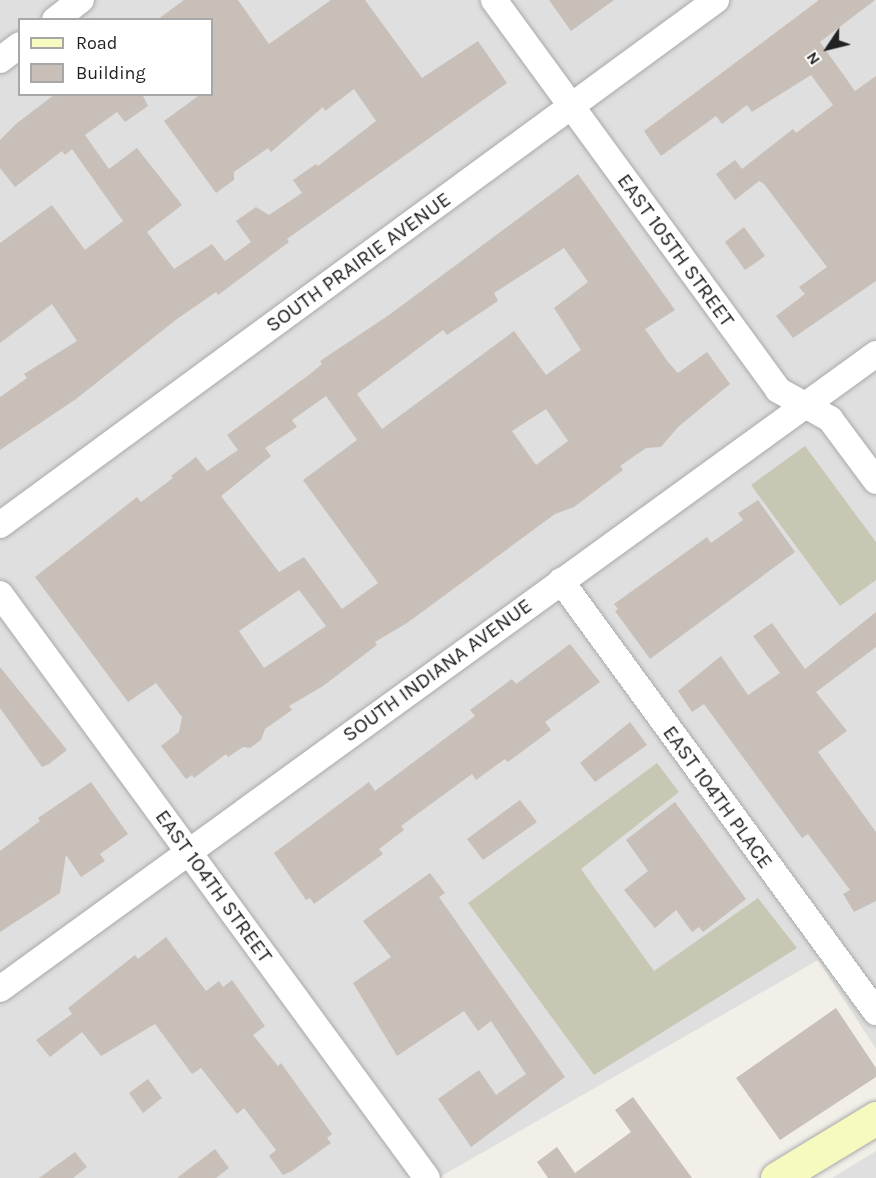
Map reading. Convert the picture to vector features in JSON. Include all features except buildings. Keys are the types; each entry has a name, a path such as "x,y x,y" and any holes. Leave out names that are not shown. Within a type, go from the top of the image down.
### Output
{"main road":[{"path":"777,1178 876,1118"}],"street":[{"path":"58,18 81,0"},
{"name":"EAST 105TH STREET","path":"494,0 778,390 830,419 876,481"},
{"name":"SOUTH PRAIRIE AVENUE","path":"0,525 716,0"},
{"path":"0,60 18,46"},
{"name":"SOUTH INDIANA AVENUE","path":"0,989 187,850 876,354"},
{"name":"EAST 104TH PLACE","path":"561,581 876,1012"},
{"name":"EAST 104TH STREET","path":"0,594 427,1178"}],"shaded area":[{"path":"0,0 876,0 876,1049 818,960 438,1178 0,1178"},
{"path":"805,446 876,542 876,580 840,606 751,485"},
{"path":"657,763 679,792 581,869 654,971 758,898 797,948 594,1075 468,903"},
{"path":"876,1151 876,1178 832,1178"}]}
